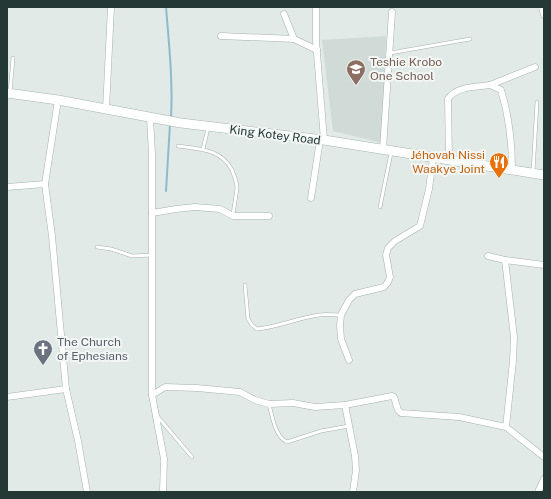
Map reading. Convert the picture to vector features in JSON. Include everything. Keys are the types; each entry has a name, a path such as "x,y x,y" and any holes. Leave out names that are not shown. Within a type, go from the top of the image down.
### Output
{"street":[{"path":"106,109 110,7"},
{"path":"311,198 322,140 316,7"},
{"path":"542,7 544,16"},
{"path":"387,150 392,12"},
{"path":"284,14 294,39"},
{"path":"221,36 294,39 317,50"},
{"path":"449,161 448,99 450,95 458,90 490,85 535,67"},
{"path":"490,85 496,86 500,90 506,106 512,147 512,169"},
{"name":"King Kotey Road","path":"8,93 58,100 154,119 322,140 449,161 533,172 544,175"},
{"path":"58,100 45,184 52,236 66,389 78,441 86,492"},
{"path":"154,119 152,154 152,395 164,459 163,492"},
{"path":"349,360 341,339 341,315 349,300 355,294 384,287 388,282 390,277 386,255 388,248 395,241 420,226 429,189 433,158"},
{"path":"7,187 45,184"},
{"path":"152,213 195,207 220,209 233,216 269,216"},
{"path":"488,256 505,260 544,265"},
{"path":"505,260 514,337 514,361 506,427"},
{"path":"152,395 165,387 197,388 240,392 255,400 269,404 293,403 316,407 345,405 392,396 394,397 398,410 401,413 459,417 506,427 544,457"},
{"path":"7,397 66,389"},
{"path":"345,405 355,456 356,470 353,492"},
{"path":"538,492 544,479"}],"lane":[{"path":"390,54 470,39"},
{"path":"8,93 13,58"},
{"path":"533,172 537,102"},
{"path":"203,149 208,126"},
{"path":"178,146 203,149 218,154 229,165 237,186 233,216"},
{"path":"380,207 387,150"},
{"path":"97,247 111,249 132,256 152,255"},
{"path":"245,285 248,319 257,329 269,328 278,324 321,315 341,315"},
{"path":"269,404 278,432 284,441 287,442 321,431 349,426"},
{"path":"156,415 192,457"}],"shaded area":[{"name":"Teshie Krobo One School","path":"386,36 382,143 333,131 322,40"}],"waterway":[{"path":"166,7 171,76 171,118"},
{"path":"166,191 170,124"}],"place":[{"name":"Teshie Krobo One School","path":"356,86"},
{"name":"Jéhovah Nissi Waakye Joint","path":"499,179"},
{"name":"The Church of Ephesians","path":"43,366"}]}
